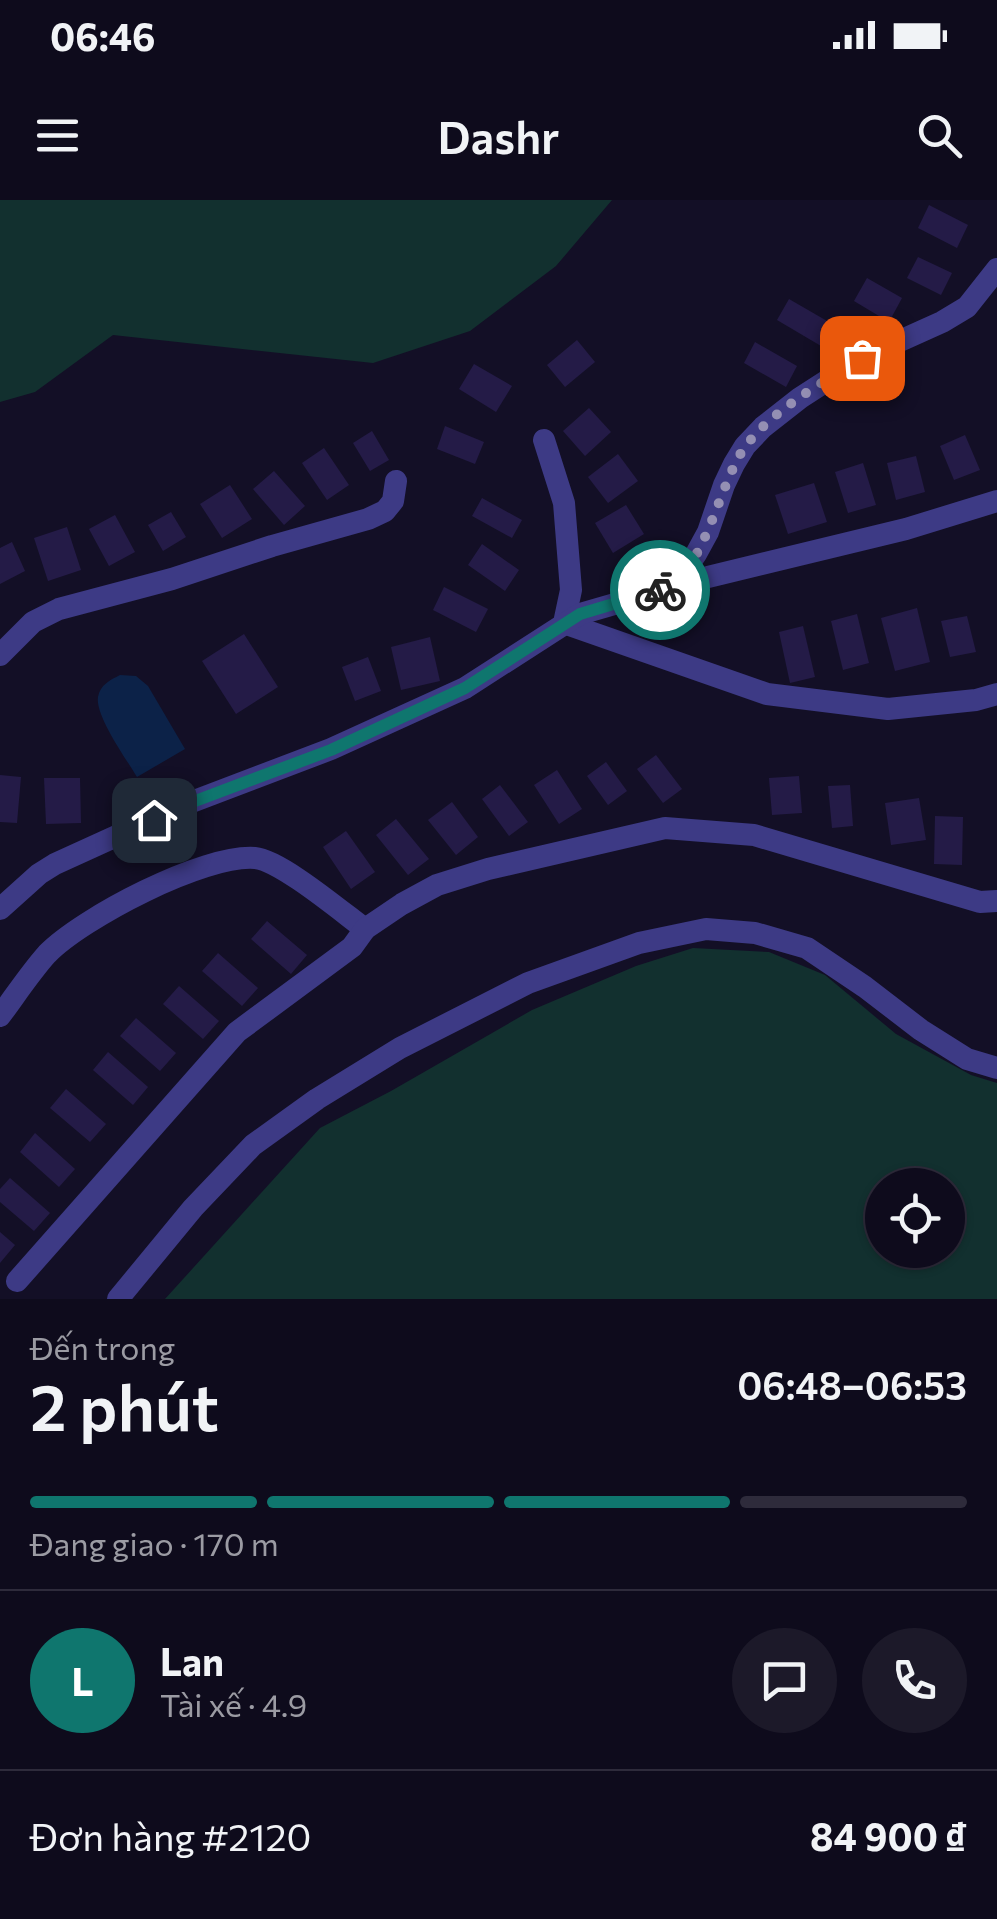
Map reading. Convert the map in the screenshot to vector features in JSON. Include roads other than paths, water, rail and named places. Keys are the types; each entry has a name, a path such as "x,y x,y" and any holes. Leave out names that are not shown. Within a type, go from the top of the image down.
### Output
{"street":[{"path":"673,587 708,532 734,464 762,428 862,358 967,307 997,269"},
{"path":"544,440 564,503 571,590 564,623"},
{"path":"0,655 33,622 59,609 368,519 385,511 393,501 396,481"},
{"path":"0,909 55,864 190,803 331,750 465,688 580,614 906,529 997,501"},
{"path":"564,623 767,694 888,710 997,694"},
{"path":"17,1281 237,1032 352,947 365,928 438,885 488,869 665,828 754,835 980,902 997,901"},
{"path":"0,1016 48,953 91,920 205,866 258,858 365,928"},
{"path":"118,1299 193,1208 253,1145 318,1099 400,1048 528,982 639,943 706,929 755,933 808,948 936,1040 968,1059 997,1068"}],"water":[{"path":"120,675 136,676 148,686 185,749 137,777 98,705 101,689"}]}
